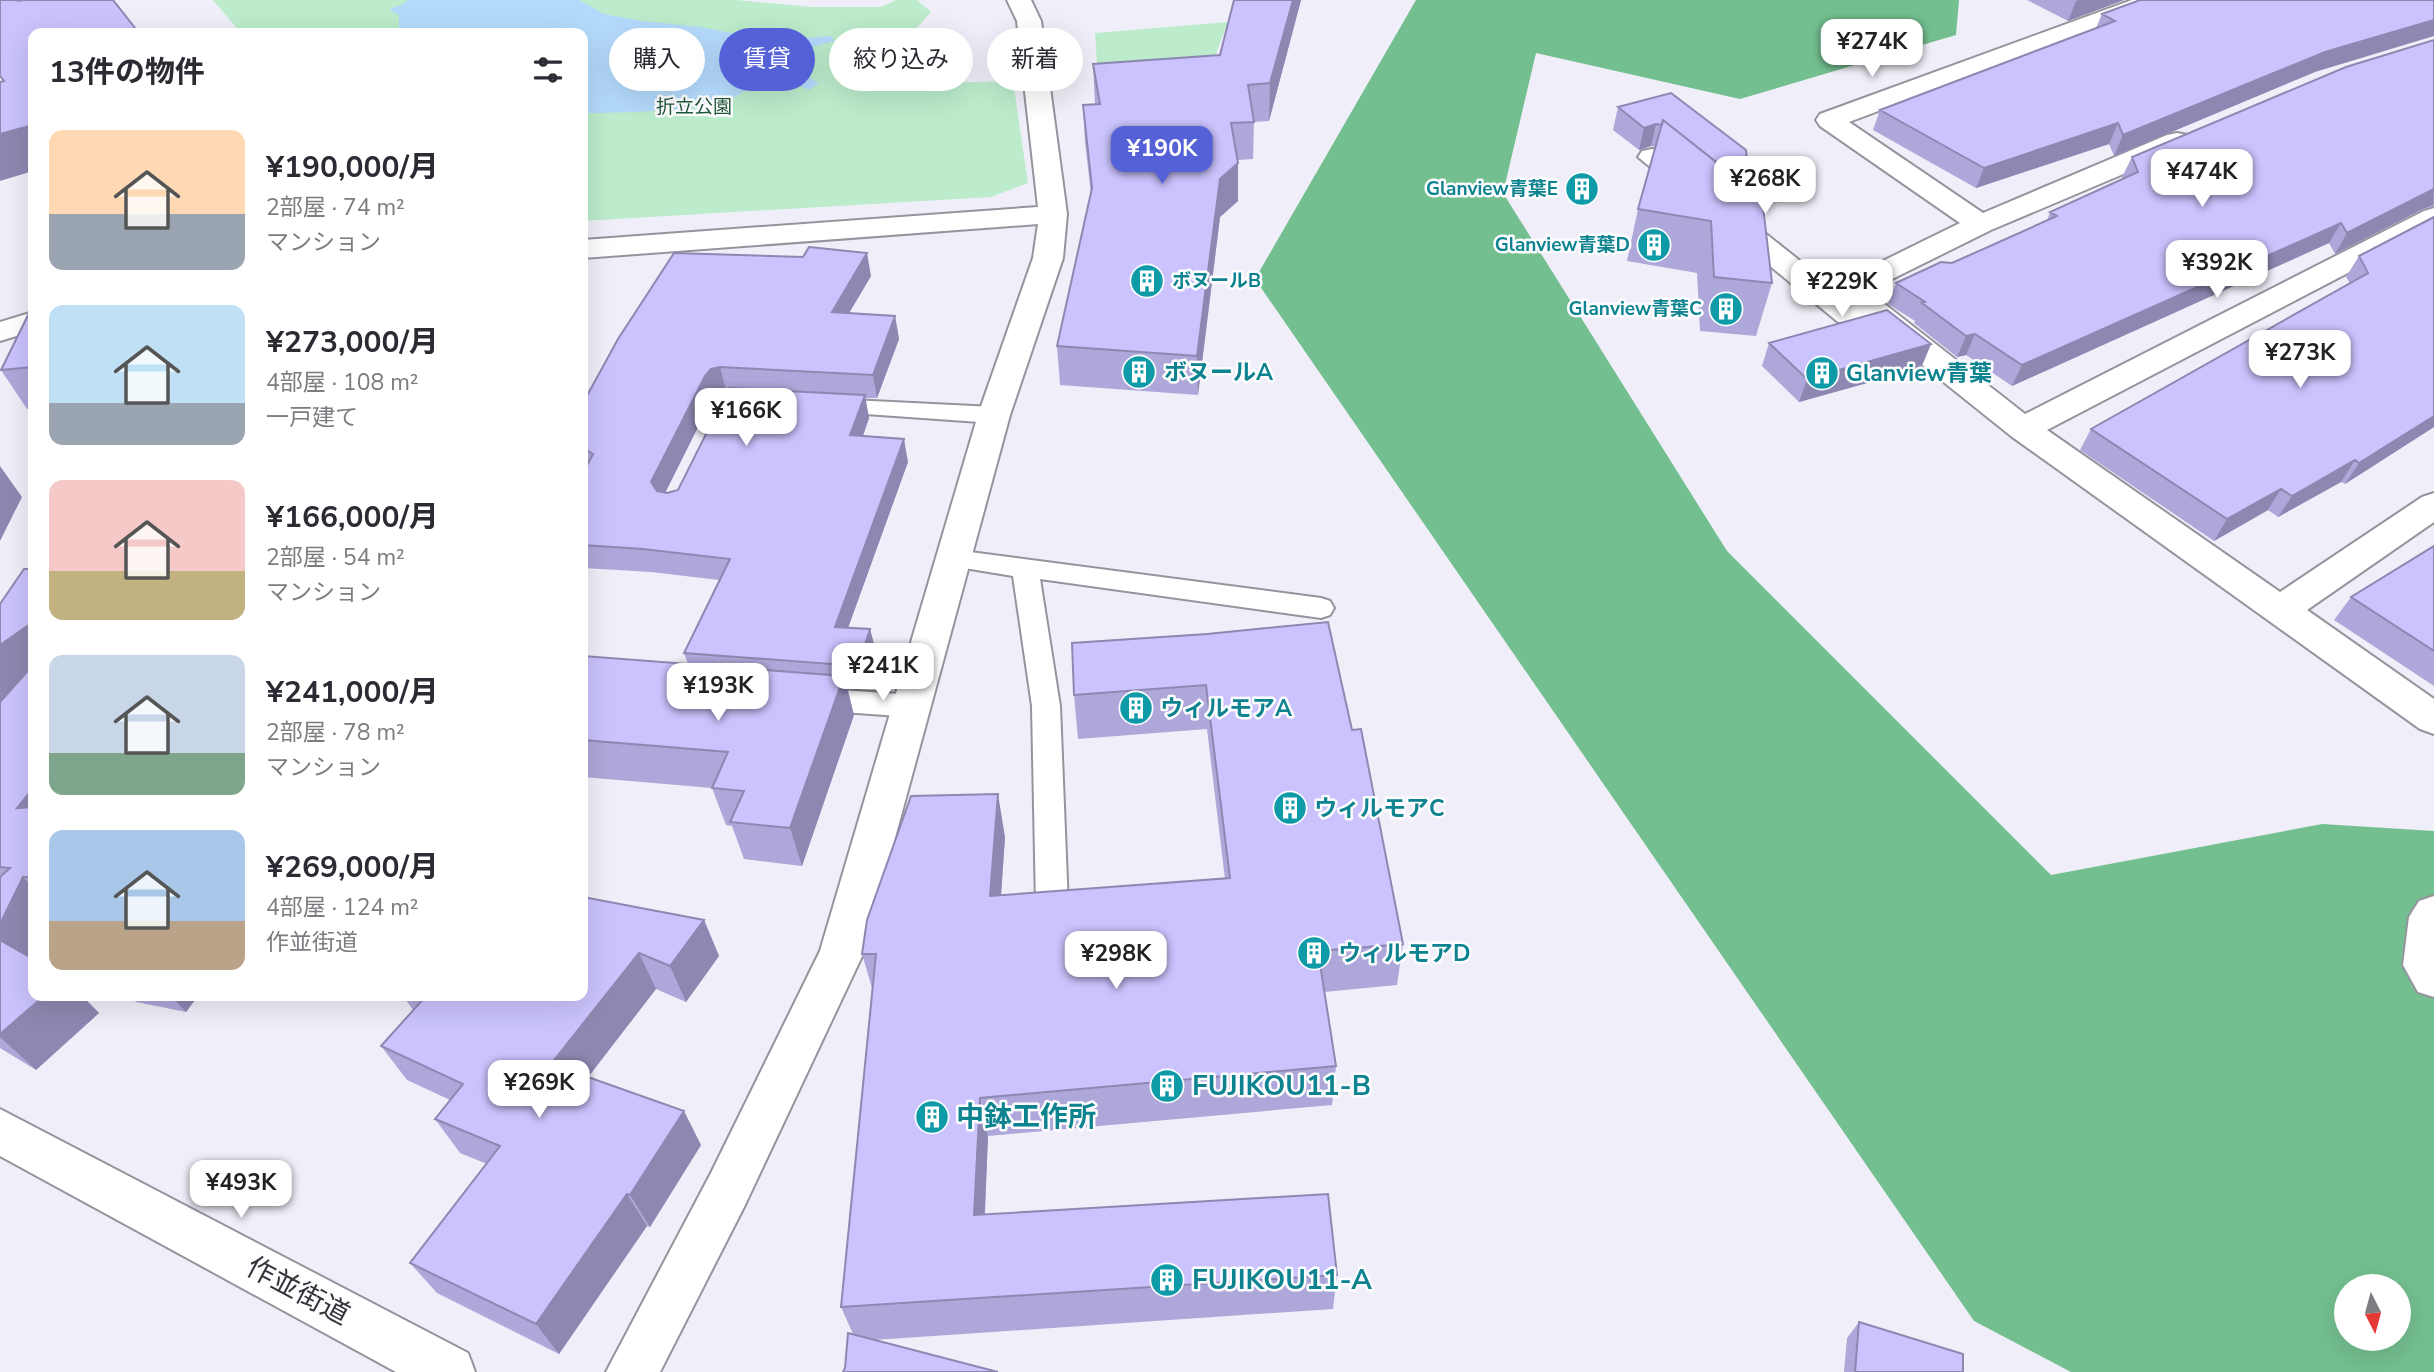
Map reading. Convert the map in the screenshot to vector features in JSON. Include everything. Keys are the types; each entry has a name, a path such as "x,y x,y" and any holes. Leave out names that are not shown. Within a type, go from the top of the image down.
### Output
{"street":[{"path":"632,1372 728,1189 842,952 994,415 1048,258 1053,214 1029,21 1019,0"},
{"path":"1981,224 1829,120 2154,0"},
{"path":"2206,130 1981,224 1847,290 2023,429 2434,719"},
{"path":"1652,158 1849,316 1872,309"},
{"path":"588,248 1053,214"},
{"path":"2023,429 2434,217"},
{"path":"0,332 28,323"},
{"path":"2281,610 2434,505"},
{"path":"2434,914 2431,917 2426,965 2434,978"},
{"name":"作並街道","path":"0,1131 449,1372"}],"lane":[{"path":"806,405 994,415"},
{"path":"955,559 1321,608"},
{"path":"1025,569 1046,706 1052,906"},
{"path":"788,696 913,706"}],"green space":[{"name":"折立公園","path":"213,0 737,0 811,7 881,7 896,0 917,0 931,12 917,28 829,28 829,91 973,91 973,82 987,82 987,91 1014,91 1028,183 991,197 588,221 588,28 237,28"},
{"path":"1416,0 1959,0 1956,35 1740,99 1536,53 1503,193 1727,551 2051,875 2322,824 2434,831 2434,1372 2071,1372 1974,1321 1255,279"},
{"path":"1228,22 1205,83 1099,91 1095,33"}],"water":[{"path":"408,0 579,0 604,14 642,21 700,27 719,31 719,91 745,91 718,104 650,111 588,113 588,28 399,28 399,15 389,9"},
{"path":"829,36 829,42 815,46 815,37"}],"building":[{"path":"0,0 113,0 135,28 28,28 28,126 0,134 0,82 4,81 0,76"},
{"path":"1234,0 1293,0 1270,83 1248,85 1254,122 1231,123 1238,163 1220,179 1197,356 1057,346 1092,188 1083,105 1100,104 1093,64 1220,55"},
{"path":"2140,0 2434,0 2434,20 2325,52 2123,135 2118,123 1984,168 1880,110 2115,21 2102,14"},
{"path":"2434,40 2434,189 2347,233 2341,223 2022,365 1975,334 1966,336 1922,303 1925,302 1896,283 1941,262 1952,263 2057,216 2050,212 2138,172 2132,157 2346,67"},
{"path":"1671,93 1746,150 1750,189 1663,120 1662,125 1644,128 1618,107"},
{"path":"1663,120 1762,198 1772,283 1714,277 1711,221 1638,209"},
{"path":"2434,217 2434,416 2359,463 2355,460 2292,496 2281,489 2227,519 2091,429 2368,273 2359,256"},
{"path":"809,247 867,253 832,312 895,316 873,375 720,367 711,369 651,482 657,491 667,493 678,490 729,388 865,395 850,435 904,439 835,627 870,629 858,666 684,653 730,559 588,545 588,464 593,454 588,451 588,394 618,339 674,253 803,257"},
{"path":"1887,310 1931,344 1807,379 1769,343"},
{"path":"28,315 28,367 1,370"},
{"path":"2434,546 2434,651 2351,597"},
{"path":"24,569 28,569 28,625 0,645 0,604"},
{"path":"1328,622 1352,730 1361,729 1403,944 1318,951 1336,1066 980,1098 974,1215 1328,1194 1337,1275 841,1307 876,954 862,954 867,920 911,796 998,794 990,896 1230,878 1206,685 1074,695 1072,643"},
{"path":"588,656 844,676 790,828 730,822 744,791 712,788 728,752 588,740"},
{"path":"28,671 28,794 17,808 28,807 28,877 23,877 0,924 0,877 10,868 0,867 0,702"},
{"path":"588,898 704,920 670,966 639,953 551,1064 684,1111 630,1195 627,1194 536,1324 410,1263 500,1146 435,1119 463,1084 381,1046 422,1001 588,1001"},
{"path":"0,940 28,956 28,1001 38,1001 0,1034"},
{"path":"1859,1322 1963,1354 1963,1372 1855,1372"},
{"path":"848,1333 998,1372 843,1372"}],"place":[{"name":"Glanview青葉E","path":"1582,189"},
{"name":"Glanview青葉D","path":"1654,245"},
{"name":"ボヌールB","path":"1147,281"},
{"name":"Glanview青葉C","path":"1726,309"},
{"name":"ボヌールA","path":"1139,372"},
{"name":"Glanview青葉","path":"1822,373"},
{"name":"ウィルモアA","path":"1136,708"},
{"name":"ウィルモアC","path":"1290,808"},
{"name":"ウィルモアD","path":"1314,953"},
{"name":"FUJIKOU11-B","path":"1167,1086"},
{"name":"中鉢工作所","path":"932,1117"},
{"name":"FUJIKOU11-A","path":"1167,1280"}]}
